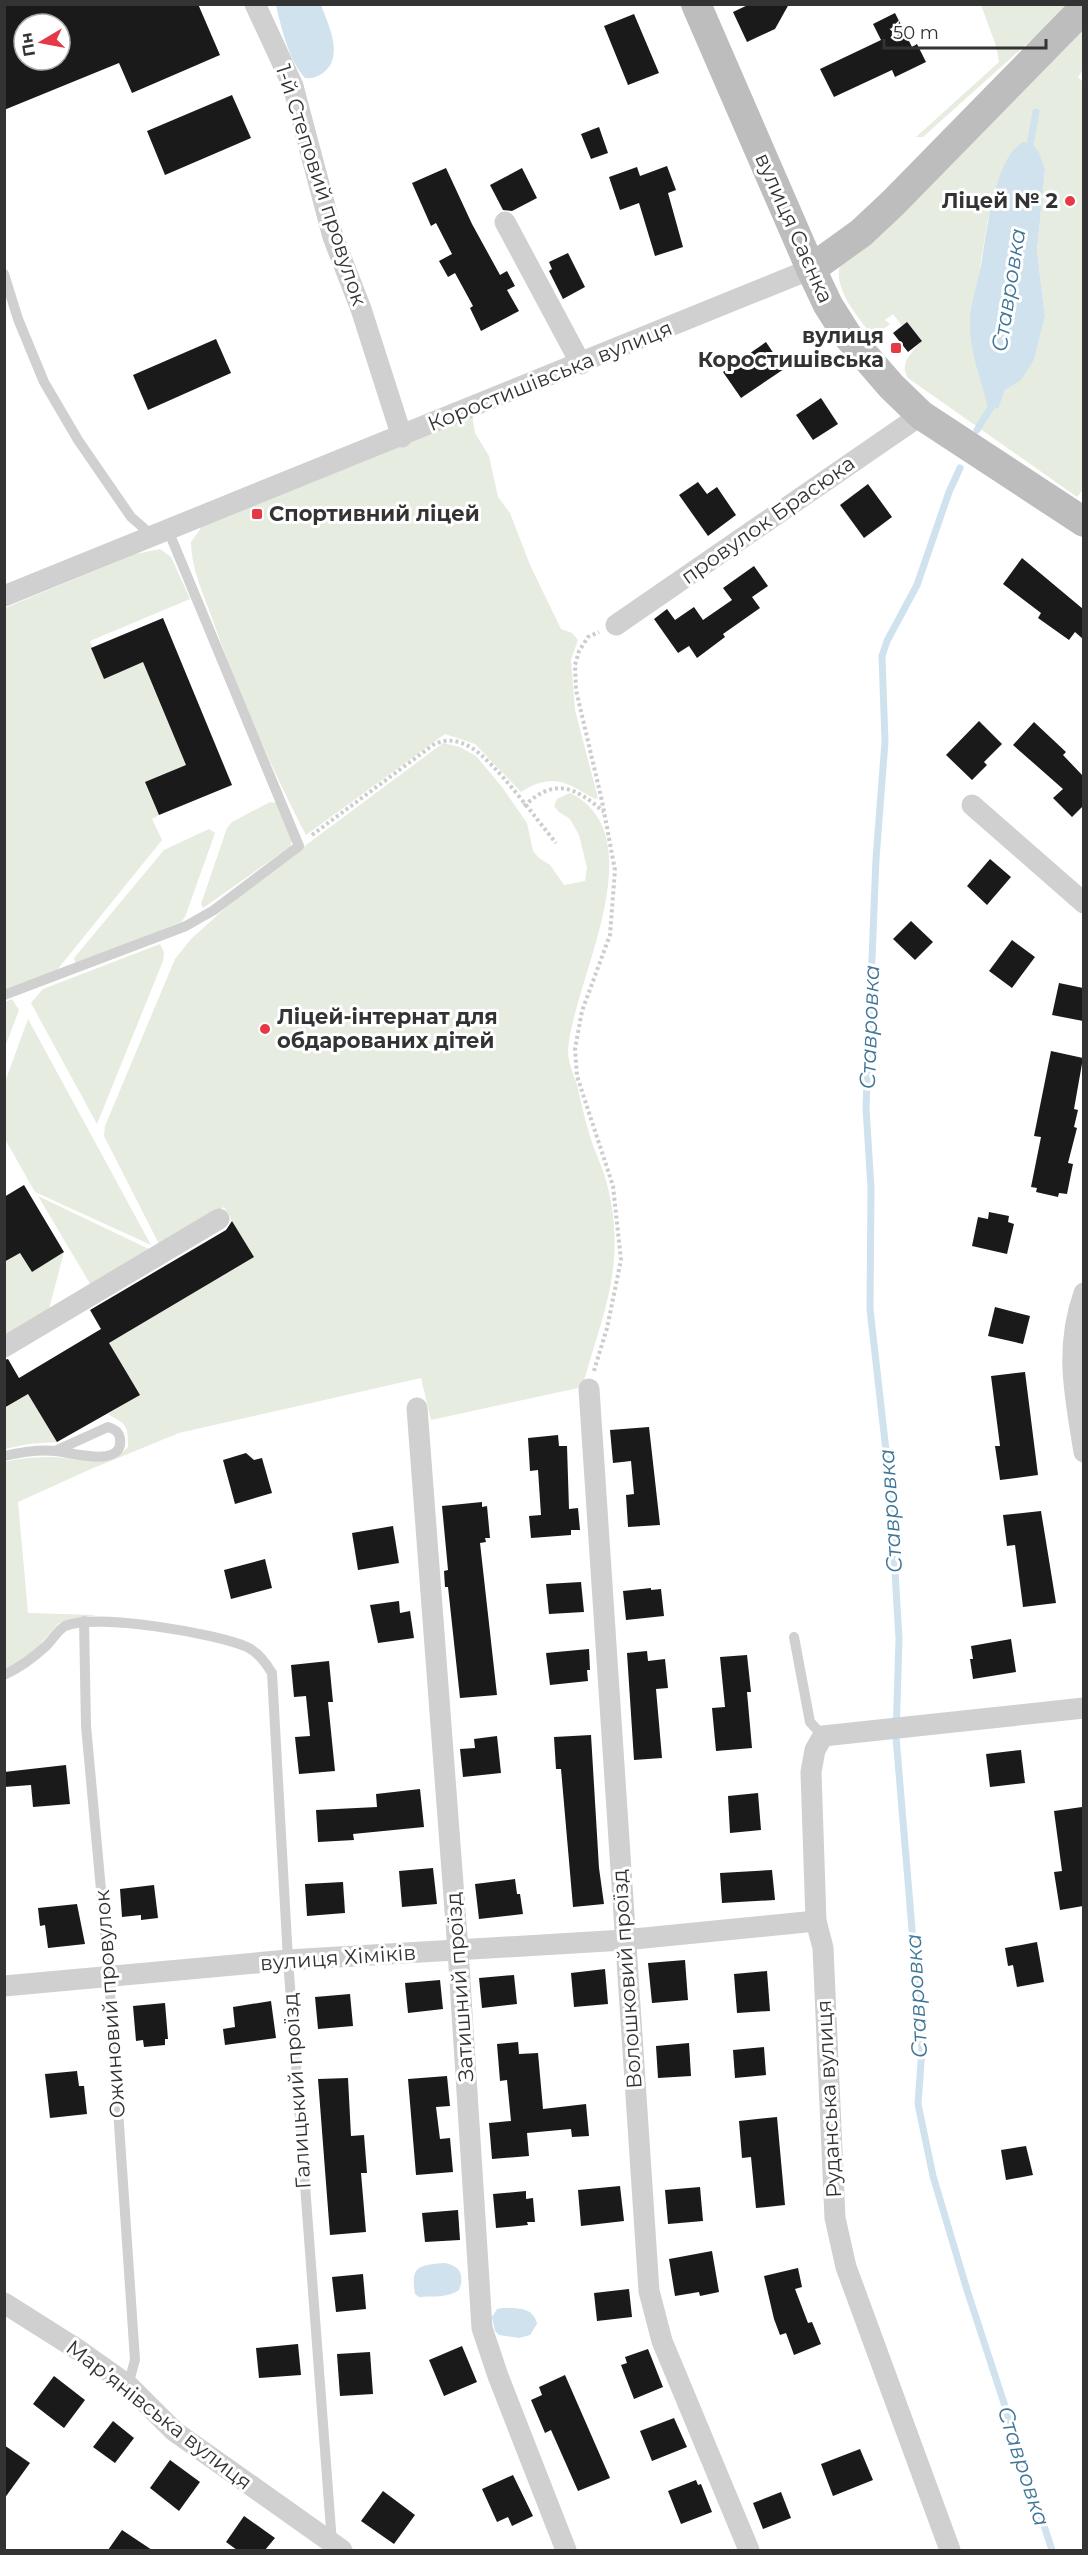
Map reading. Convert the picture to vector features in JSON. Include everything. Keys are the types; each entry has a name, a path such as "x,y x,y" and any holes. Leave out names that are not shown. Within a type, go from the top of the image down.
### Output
{"street":[{"name":"1-й Степовий провулок","path":"255,4 293,86 333,237 361,309 402,437"},
{"name":"вулиця Саєнка","path":"696,4 811,269 828,305 847,335 891,386 921,415 1082,519"},
{"name":"Коростишівська вулиця","path":"4,597 250,495 402,437 811,269 861,233 893,203 1083,8"},
{"path":"506,222 580,364"},
{"name":"провулок Брасюка","path":"616,625 921,415"},
{"path":"972,805 1083,903"},
{"path":"4,1347 219,1219"},
{"path":"1083,1293 1072,1337 1072,1360 1083,1452"},
{"name":"Волошковий проїзд","path":"589,1389 649,2291 662,2341 749,2550"},
{"name":"Затишний проїзд","path":"417,1408 458,1950 482,2328 498,2376 566,2550"},
{"path":"823,1736 1083,1708"},
{"name":"Руданська вулиця","path":"823,1736 815,1750 811,1772 816,1921 823,1948 835,2218 846,2266 950,2550"},
{"name":"вулиця Хіміків","path":"4,1986 288,1960 624,1940 816,1921"},
{"name":"Марʼянівська вулиця","path":"4,2303 80,2351 128,2385 174,2431 337,2547"}],"lane":[{"path":"4,273 18,319 44,382 78,440 131,517 160,533 299,845 214,910 186,926 4,995"},
{"path":"4,1456 23,1452 56,1451 101,1458 114,1452 120,1444 120,1436 116,1430 108,1426 56,1451"},
{"path":"4,1675 25,1665 63,1627 84,1621"},
{"name":"Галицький проїзд","path":"84,1621 118,1621 163,1628 248,1647 263,1659 272,1673 288,1960 337,2547"},
{"name":"Ожиновий провулок","path":"84,1621 86,1726 109,1977 135,2360 128,2385"},
{"path":"794,1637 810,1722 823,1736"}],"path":[{"path":"589,1389 607,1328 621,1260 614,1186 577,1076 575,1049 582,1011 610,935 615,870 605,813 576,690 575,665 579,651 588,637 616,625"},
{"path":"299,845 433,745 444,740 452,740 473,748 556,843"},
{"path":"525,806 536,795 545,791 567,788 589,799 605,813"}],"shaded area":[{"path":"981,5 1070,5 923,137 916,137 999,62 996,46"},
{"path":"1083,25 1083,70 1078,77 1084,83 1084,488 1077,497 908,378 905,373 906,363 922,340 907,323 902,326 893,314 885,320 890,324 873,337 844,294 840,284 840,265","holes":["1045,170 1037,251 1045,317 1034,360 1020,380 1005,390 999,407 985,395 977,368 980,267 988,218"]},
{"path":"472,414 475,433 489,456 498,497 510,513 530,565 561,629 572,633 578,640 571,660 575,710 598,798 595,799 567,784 550,781 542,782 521,792 475,744 445,734 306,835 233,676 199,582 193,562 191,542 203,525"},
{"path":"160,549 171,557 190,599 90,641 104,678 143,662 186,765 145,783 159,815 152,819 162,840 57,970 5,989 5,608 135,554"},
{"path":"443,743 460,747 476,756 502,787 527,823 533,851 550,865 564,885 585,881 587,868 579,835 570,819 554,806 557,799 570,793 595,814 607,842 609,875 604,912 573,1021 568,1050 587,1127 607,1184 613,1212 615,1238 614,1262 605,1309 583,1384 578,1388 431,1420 421,1378 179,1433 18,1502 28,1613 96,1615 59,1623 25,1661 5,1670 4,1462 46,1457 92,1461 120,1454 128,1447 126,1429 122,1423 108,1414 139,1395 109,1343 254,1257 224,1207 159,1244 104,1136 105,1126 175,959 191,939 231,903"},
{"path":"270,802 278,803 292,839 291,846 203,908 201,904 227,828 232,822"},
{"path":"209,829 215,833 185,917 181,922 78,963 75,962 74,958 164,850"},
{"path":"160,944 164,952 163,961 97,1124 31,1003 43,989"},
{"path":"12,999 19,1010 5,1047 5,1002"},
{"path":"28,1019 151,1245 35,1192 5,1139 5,1082"},
{"path":"38,1196 151,1250 92,1287"},
{"path":"64,1252 48,1313 5,1338 5,1262 20,1253 32,1272"},
{"path":"28,1394 58,1442 28,1444 5,1449 5,1408"}],"water":[{"path":"276,5 321,5 331,31 334,49 330,66 323,73 305,78 299,71 286,43"},
{"path":"1023,142 1031,142 1039,153 1045,170 1037,251 1045,317 1034,360 1021,380 1005,390 999,407 996,409 987,404 972,348 971,314 988,221 998,182 1004,165 1013,151"},
{"path":"445,2263 454,2266 460,2272 459,2290 440,2296 419,2297 415,2294 414,2277 419,2268"},
{"path":"497,2309 529,2311 532,2314 537,2324 530,2335 519,2338 499,2335 495,2331 492,2317"}],"building":[{"path":"4,4 198,4 220,55 132,93 119,63 4,110"},
{"path":"750,4 789,4 775,29 747,42 733,12"},
{"path":"895,13 912,47 917,44 926,62 895,77 892,70 834,97 820,69 881,40 873,24"},
{"path":"634,14 659,73 628,85 604,26"},
{"path":"232,95 251,138 165,175 147,131"},
{"path":"599,127 608,153 591,159 581,134"},
{"path":"667,166 676,190 668,193 683,247 655,256 639,203 620,210 609,177 637,167 640,176"},
{"path":"446,168 472,224 500,275 507,271 515,286 507,290 519,311 481,331 470,308 473,306 455,273 448,277 439,261 452,254 436,223 431,226 412,183"},
{"path":"522,168 537,198 512,211 503,210 490,185"},
{"path":"568,253 585,287 563,299 549,271 552,269 549,262"},
{"path":"907,322 922,341 908,352 893,333"},
{"path":"216,339 231,373 148,410 133,375"},
{"path":"766,342 784,369 741,398 723,372"},
{"path":"821,398 838,424 813,440 796,415"},
{"path":"698,482 707,494 717,487 736,515 708,536 679,495"},
{"path":"868,484 892,517 864,538 840,505"},
{"path":"1022,558 1083,609 1083,639 1075,632 1069,640 1038,618 1041,613 1003,584"},
{"path":"754,566 768,586 752,597 760,608 723,634 725,637 697,658 689,646 678,653 654,619 667,609 675,620 694,607 703,620 732,600 723,588"},
{"path":"163,618 232,785 159,815 145,782 186,765 143,662 104,679 91,648"},
{"path":"979,721 1002,744 984,762 987,765 972,780 946,755"},
{"path":"1034,722 1066,752 1063,755 1083,776 1083,806 1072,817 1053,798 1063,789 1013,745"},
{"path":"990,859 1011,877 987,905 967,886"},
{"path":"911,921 933,942 915,960 893,939"},
{"path":"1012,940 1035,957 1012,988 989,971"},
{"path":"1059,983 1083,988 1083,1021 1052,1015"},
{"path":"1051,1051 1083,1058 1074,1109 1078,1110 1074,1127 1077,1128 1068,1163 1073,1164 1067,1194 1059,1193 1058,1197 1036,1192 1037,1188 1031,1187 1041,1137 1034,1136"},
{"path":"24,1185 64,1252 32,1272 20,1253 4,1262 4,1197"},
{"path":"989,1212 1009,1216 1008,1222 1014,1224 1007,1254 972,1246 978,1217 988,1219"},
{"path":"232,1221 254,1257 109,1343 140,1395 57,1442 28,1394 4,1408 4,1360 8,1359 19,1378 101,1329 90,1310 226,1230"},
{"path":"995,1307 1030,1316 1023,1344 988,1336"},
{"path":"1025,1372 1038,1475 1000,1480 995,1446 1000,1446 991,1376"},
{"path":"649,1427 660,1525 628,1527 626,1495 634,1494 631,1461 613,1463 610,1430"},
{"path":"558,1435 559,1446 567,1446 569,1509 578,1508 580,1530 571,1530 571,1535 531,1538 529,1516 541,1515 538,1470 530,1471 528,1438"},
{"path":"246,1453 254,1460 262,1458 272,1493 235,1504 223,1460"},
{"path":"482,1502 482,1507 487,1506 490,1538 485,1538 486,1542 480,1543 497,1695 460,1698 448,1587 445,1587 444,1571 448,1570 442,1506"},
{"path":"1041,1511 1056,1603 1023,1607 1015,1545 1007,1546 1003,1515"},
{"path":"393,1526 399,1563 358,1570 352,1533"},
{"path":"265,1559 272,1588 231,1599 224,1570"},
{"path":"581,1582 584,1612 549,1614 546,1584"},
{"path":"651,1588 651,1590 661,1589 664,1616 626,1620 623,1591"},
{"path":"399,1601 400,1613 410,1611 414,1638 378,1643 370,1605"},
{"path":"1011,1639 1016,1672 973,1679 971,1646"},
{"path":"589,1649 588,1681 550,1685 546,1653"},
{"path":"647,1651 648,1661 665,1659 668,1688 656,1689 662,1758 634,1760 627,1653"},
{"path":"747,1655 751,1692 747,1692 752,1748 716,1751 712,1708 725,1707 720,1657"},
{"path":"329,1661 333,1702 328,1702 335,1771 299,1774 295,1737 310,1736 306,1696 294,1697 291,1665"},
{"path":"591,1735 599,1868 604,1904 573,1907 561,1769 556,1769 554,1737"},
{"path":"497,1736 501,1773 463,1777 460,1749 475,1748 474,1739"},
{"path":"1021,1750 1025,1783 990,1787 986,1754"},
{"path":"66,1765 70,1804 33,1807 31,1785 4,1787 4,1772"},
{"path":"420,1789 424,1827 353,1834 354,1840 318,1842 316,1810 377,1807 376,1794"},
{"path":"758,1793 761,1830 730,1833 728,1796"},
{"path":"1082,1807 1083,1906 1060,1910 1054,1872 1062,1871 1054,1811"},
{"path":"433,1868 437,1904 402,1907 399,1871"},
{"path":"772,1870 775,1900 722,1903 720,1873"},
{"path":"515,1879 523,1914 479,1919 475,1884"},
{"path":"343,1882 345,1913 307,1916 305,1884"},
{"path":"154,1885 158,1918 141,1920 141,1915 122,1917 120,1889"},
{"path":"77,1904 85,1944 48,1948 45,1925 40,1926 38,1908"},
{"path":"1037,1942 1044,1982 1017,1987 1013,1965 1008,1966 1005,1948"},
{"path":"685,1960 688,2000 652,2003 648,1963"},
{"path":"605,1969 608,2004 574,2007 571,1973"},
{"path":"767,1971 770,2011 737,2013 734,1974"},
{"path":"514,1975 517,2004 482,2008 479,1978"},
{"path":"440,1980 443,2009 408,2013 405,1983"},
{"path":"350,1994 353,2026 318,2029 315,1997"},
{"path":"271,2001 276,2038 225,2045 223,2029 235,2027 233,2007"},
{"path":"165,2003 168,2039 165,2039 165,2045 144,2047 143,2040 136,2041 133,2006"},
{"path":"518,2042 519,2054 538,2053 543,2109 586,2104 589,2136 572,2137 571,2129 527,2133 529,2156 492,2159 489,2123 511,2121 507,2080 500,2081 497,2044"},
{"path":"689,2043 691,2076 658,2078 656,2046"},
{"path":"764,2047 766,2075 735,2078 733,2050"},
{"path":"77,2071 79,2086 84,2086 87,2114 50,2118 45,2074"},
{"path":"447,2076 450,2106 436,2107 440,2139 450,2138 453,2172 416,2175 408,2079"},
{"path":"348,2078 351,2136 364,2135 367,2173 361,2173 366,2232 330,2235 318,2079"},
{"path":"777,2117 785,2205 756,2208 751,2157 742,2158 739,2121"},
{"path":"1026,2146 1033,2175 1006,2180 1001,2150"},
{"path":"620,2186 624,2221 581,2226 578,2190"},
{"path":"700,2187 703,2221 668,2224 665,2190"},
{"path":"526,2191 526,2199 533,2198 535,2222 527,2222 528,2225 496,2228 493,2194"},
{"path":"458,2210 460,2240 425,2242 422,2213"},
{"path":"712,2251 719,2292 700,2296 699,2292 675,2296 669,2259"},
{"path":"798,2268 802,2287 795,2289 808,2323 812,2322 821,2344 794,2355 786,2333 780,2335 764,2276"},
{"path":"363,2274 366,2309 336,2312 332,2277"},
{"path":"629,2289 632,2317 597,2321 594,2293"},
{"path":"298,2344 301,2375 259,2378 256,2348"},
{"path":"462,2346 477,2382 444,2396 429,2360"},
{"path":"648,2349 663,2387 634,2399 621,2365 627,2363 625,2357"},
{"path":"370,2352 373,2394 340,2396 337,2354"},
{"path":"565,2375 610,2478 578,2491 551,2430 545,2433 531,2400 542,2395 539,2387"},
{"path":"54,2376 85,2400 64,2428 33,2404"},
{"path":"674,2418 687,2447 652,2461 640,2431"},
{"path":"113,2421 134,2438 115,2463 93,2447"},
{"path":"4,2445 30,2463 4,2499"},
{"path":"860,2449 873,2480 833,2496 821,2464"},
{"path":"170,2460 200,2482 179,2511 150,2488"},
{"path":"513,2475 533,2516 512,2526 508,2517 497,2522 482,2489"},
{"path":"696,2480 698,2485 701,2484 712,2512 681,2524 668,2491"},
{"path":"383,2491 415,2515 394,2544 361,2521"},
{"path":"781,2492 791,2518 763,2529 753,2503"},
{"path":"244,2516 275,2538 265,2550 237,2550 226,2542"},
{"path":"122,2530 152,2550 108,2550"}],"waterway":[{"name":"Ставровка","path":"1029,151 1036,112"},
{"name":"Ставровка","path":"977,430 991,407 992,399"},
{"name":"Ставровка","path":"960,468 949,492 917,585 887,641 882,656 885,742 876,859 866,1108 871,1188 870,1309 890,1486 899,1639 896,1737 922,2049 918,2104 933,2176 967,2290 1052,2550"}],"place":[{"name":"Ліцей № 2","path":"1070,201"},
{"name":"вулиця Коростишівська","path":"896,348"},
{"name":"Спортивний ліцей","path":"257,514"},
{"name":"Ліцей-інтернат для обдарованих дітей","path":"265,1029"}]}
